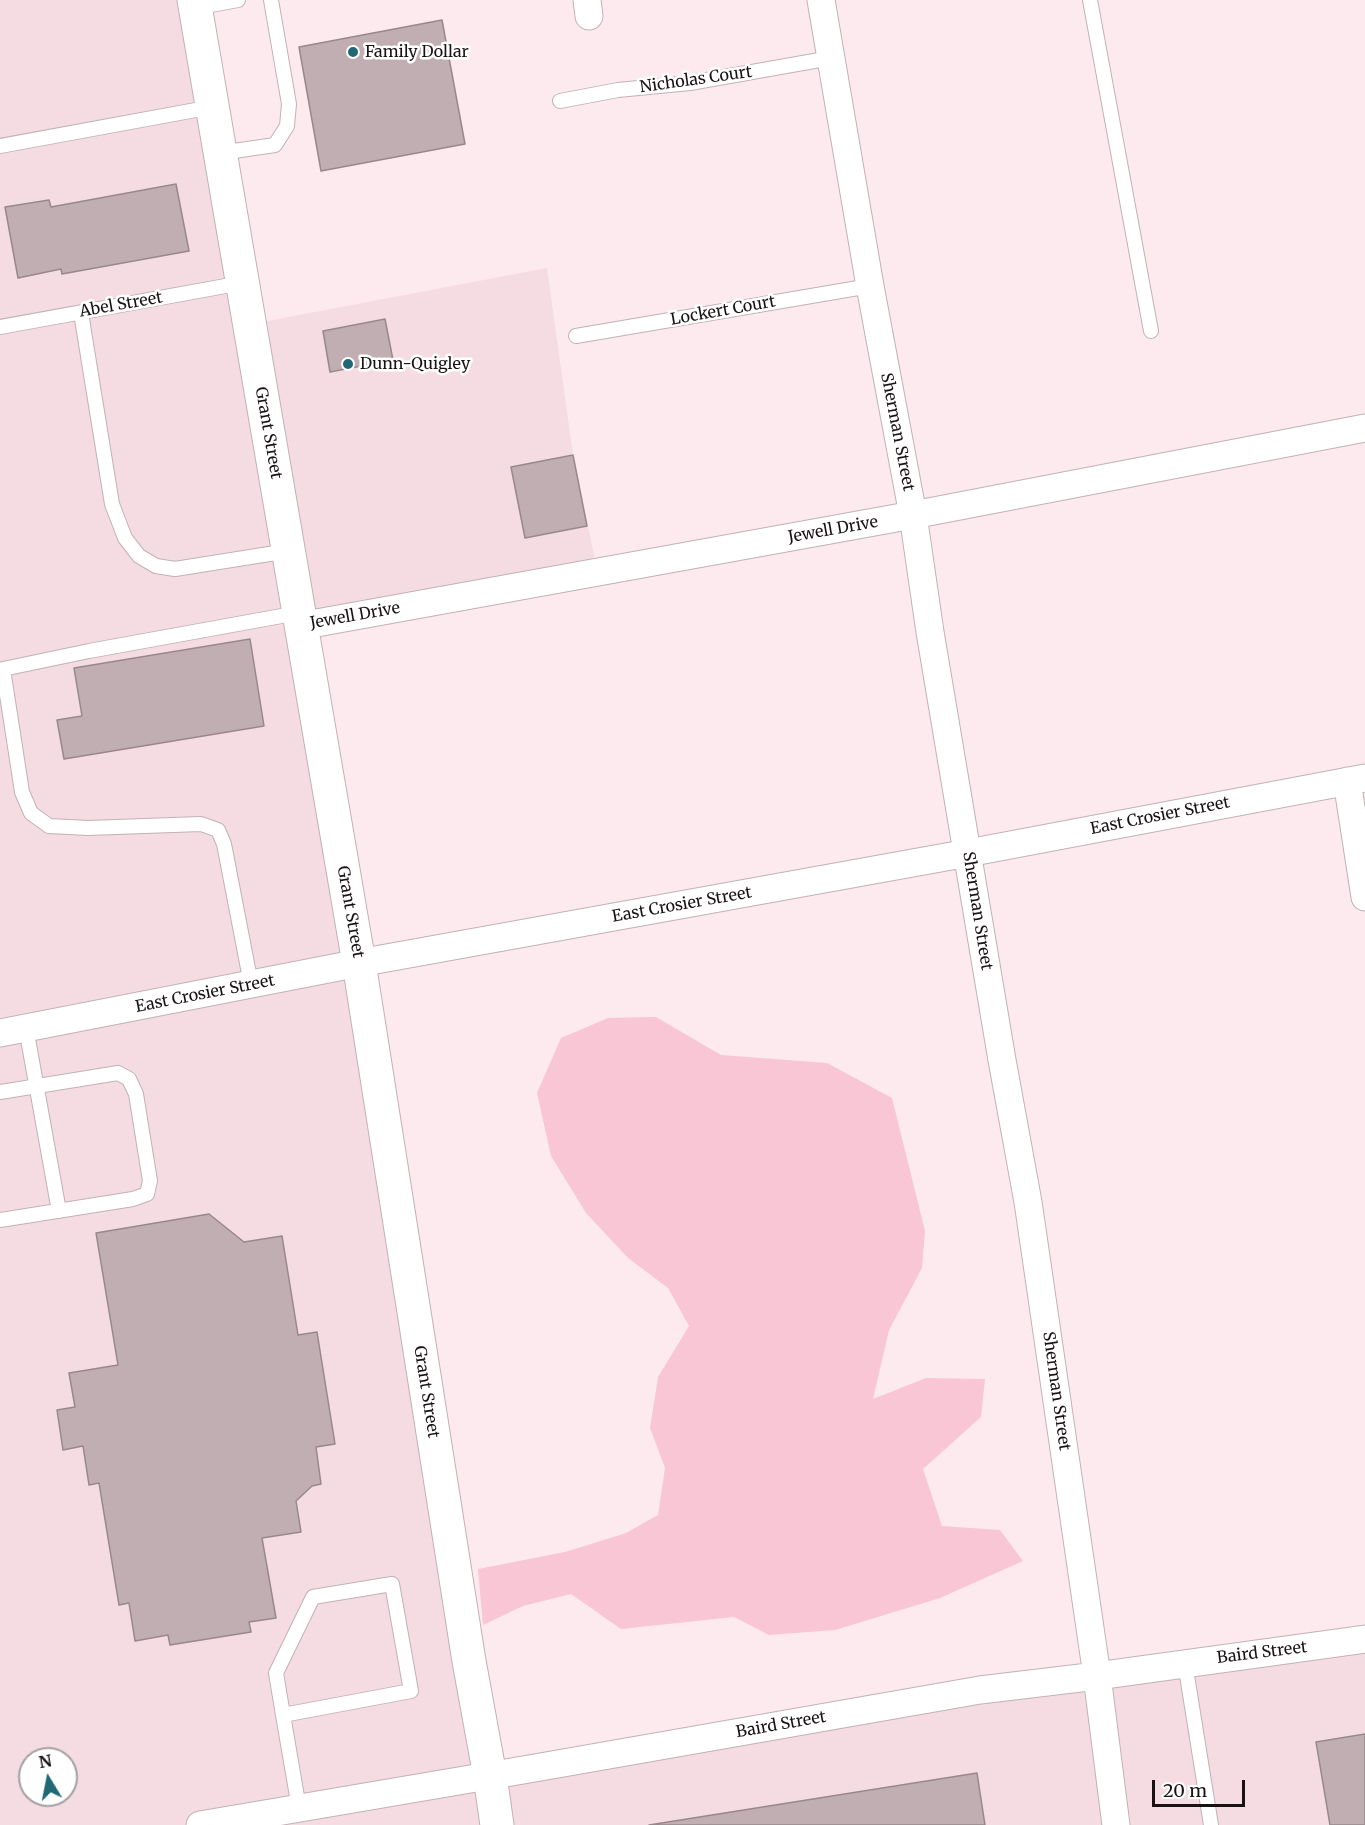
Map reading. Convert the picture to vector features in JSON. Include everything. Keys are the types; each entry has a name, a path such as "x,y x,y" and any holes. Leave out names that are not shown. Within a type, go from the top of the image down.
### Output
{"street":[{"name":"Sherman Street","path":"821,0 870,286 913,515 930,632 1028,1202 1097,1676 1116,1825"},
{"name":"Grant Street","path":"194,4 359,963 467,1649 497,1825"},
{"name":"Jewell Drive","path":"299,620 913,515 1365,428"},
{"name":"East Crosier Street","path":"13,1031 359,963 968,853 1356,779"},
{"path":"1356,779 1365,897"},
{"name":"Baird Street","path":"200,1825 980,1690 1365,1639"}],"lane":[{"path":"194,4 238,0"},
{"path":"220,153 275,145 287,126 289,104 271,0"},
{"path":"1090,0 1150,331"},
{"name":"Nicholas Court","path":"560,101 618,90 690,84 831,58"},
{"path":"0,146 212,107"},
{"name":"Abel Street","path":"0,327 242,283"},
{"name":"Lockert Court","path":"576,336 870,286"},
{"path":"81,313 112,504 125,538 139,556 156,566 175,569 288,551"},
{"path":"251,984 224,844 218,830 201,824 88,828 49,826 31,813 22,792 1,670 89,651 299,620"},
{"path":"13,1031 36,1086 59,1211"},
{"path":"0,1092 118,1073 129,1079 136,1094 150,1181 147,1194 133,1199 0,1220"},
{"path":"283,1715 411,1691 392,1584 313,1597 276,1673 283,1715 299,1808"},
{"path":"1185,1663 1211,1825"}],"shaded area":[{"path":"0,0 188,0 354,958 0,1026"},
{"path":"547,268 573,455 597,569 302,623 252,324"},
{"path":"359,963 490,1775 1365,1639 1365,1825 0,1825 0,1033"},
{"path":"656,1017 721,1055 827,1063 892,1098 925,1231 922,1268 889,1330 873,1399 926,1378 985,1379 981,1417 923,1469 942,1526 1000,1530 1023,1561 940,1598 835,1630 769,1635 734,1617 621,1629 571,1594 523,1606 483,1625 478,1569 565,1552 626,1533 658,1515 665,1468 650,1428 658,1377 689,1326 668,1288 628,1258 586,1213 551,1156 537,1093 561,1038 608,1018"}],"building":[{"path":"442,20 465,144 321,171 299,47"},
{"path":"176,184 189,251 62,274 61,269 18,278 5,207 49,200 51,207"},
{"path":"385,319 393,360 330,372 323,331"},
{"path":"573,455 587,526 525,538 511,467"},
{"path":"250,639 264,726 64,759 57,720 82,716 74,668"},
{"path":"209,1214 244,1242 282,1236 298,1335 317,1332 335,1444 316,1447 321,1484 312,1486 296,1501 301,1532 262,1538 276,1618 249,1622 251,1632 170,1645 168,1635 135,1641 129,1603 119,1605 99,1483 89,1485 83,1446 63,1450 57,1410 75,1407 69,1373 118,1365 96,1233"},
{"path":"1365,1734 1365,1825 1330,1825 1316,1742"},
{"path":"977,1773 985,1825 649,1825"}],"place":[{"name":"Family Dollar","path":"353,52"},
{"name":"Dunn-Quigley","path":"348,364"}]}
